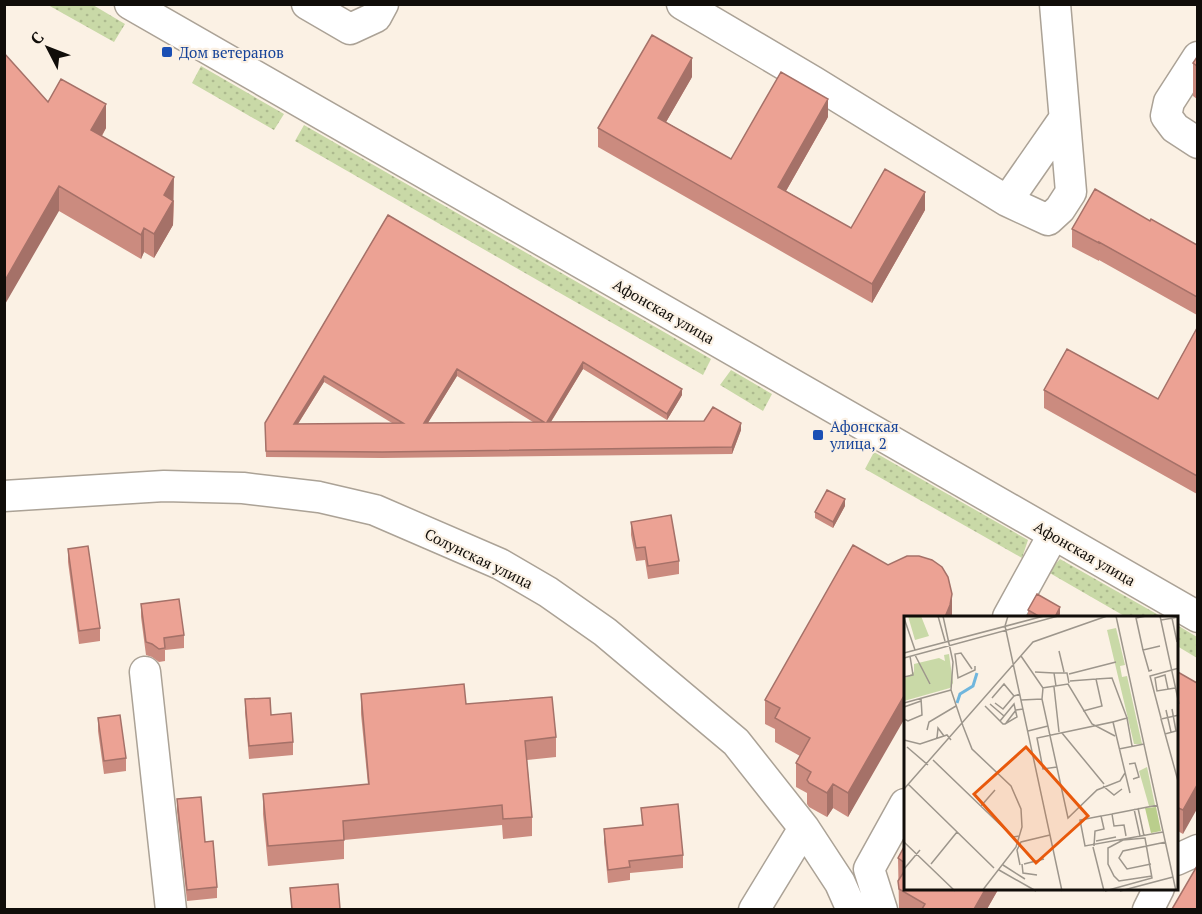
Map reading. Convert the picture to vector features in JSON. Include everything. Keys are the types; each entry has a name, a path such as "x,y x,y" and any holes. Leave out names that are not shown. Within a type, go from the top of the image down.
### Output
{"street":[{"name":"Афонская улица","path":"130,4 1197,617"},
{"path":"307,4 350,29 376,17 383,4"},
{"path":"682,4 1007,201 1048,220 1060,209 1071,192 1055,4"},
{"path":"1197,57 1169,102 1166,116 1175,128 1197,143"},
{"path":"1007,201 1064,119"},
{"name":"Солунская улица","path":"4,496 164,486 243,488 319,497 375,510 500,564 548,592 605,632 736,742 804,828 840,883 852,909"},
{"path":"1009,616 1053,535"},
{"path":"145,672 171,909"},
{"path":"882,909 869,868 904,806"},
{"path":"754,909 804,828"},
{"path":"1178,859 1197,850"},
{"path":"1148,909 1158,890"}],"green space":[{"path":"48,5 93,5 125,24 114,42"},
{"path":"201,66 284,114 274,130 192,83"},
{"path":"304,125 711,359 703,375 295,141"},
{"path":"731,370 772,394 763,411 720,385"},
{"path":"874,452 1028,540 1022,558 865,469"},
{"path":"1060,559 1160,616 1124,616 1048,572"},
{"path":"1178,626 1197,637 1197,658 1178,647"}],"building":[{"path":"652,35 692,58 658,118 731,159 781,72 828,99 778,187 851,228 885,169 925,192 872,284 598,128"},
{"path":"4,53 48,102 61,79 106,104 91,130 174,177 164,195 173,201 154,234 144,228 141,235 59,186 4,282"},
{"path":"1095,189 1197,245 1197,297 1072,229"},
{"path":"388,215 682,389 667,414 583,362 547,422 704,421 713,407 741,423 732,447 382,452 266,451 265,423","holes":["457,369 544,422 424,423","324,376 403,423 294,424"]},
{"path":"1197,328 1197,476 1044,390 1067,349 1158,399"},
{"path":"827,490 845,499 833,522 815,512"},
{"path":"671,515 679,561 648,566 645,547 636,548 631,522"},
{"path":"853,545 888,565 907,556 919,556 932,560 942,567 948,577 952,594 950,605 945,616 904,616 904,696 848,793 833,784 827,793 809,783 807,780 811,772 796,763 810,738 775,718 780,708 765,700"},
{"path":"88,546 100,628 79,631 68,549"},
{"path":"1037,594 1060,607 1056,616 1038,616 1028,610"},
{"path":"179,599 184,635 164,638 165,648 159,649 146,642 141,604"},
{"path":"1178,672 1197,683 1197,785 1183,810 1178,808"},
{"path":"464,684 466,704 552,697 556,737 525,741 532,817 503,819 502,805 343,821 344,840 268,846 263,794 369,784 361,694"},
{"path":"270,698 271,715 291,713 293,742 249,746 245,699"},
{"path":"120,715 126,758 104,761 98,718"},
{"path":"201,797 205,842 213,841 217,887 187,890 177,799"},
{"path":"678,804 683,855 629,861 630,867 608,870 604,829 643,825 641,808"},
{"path":"904,847 904,862 898,858"},
{"path":"1197,866 1197,909 1172,909"},
{"path":"904,872 904,890 985,890 974,909 922,909 925,904 899,889 898,881"},
{"path":"338,884 340,909 292,909 290,888"}],"place":[{"name":"Дом ветеранов","path":"167,52"},
{"name":"Афонская улица, 2","path":"818,435"}]}
